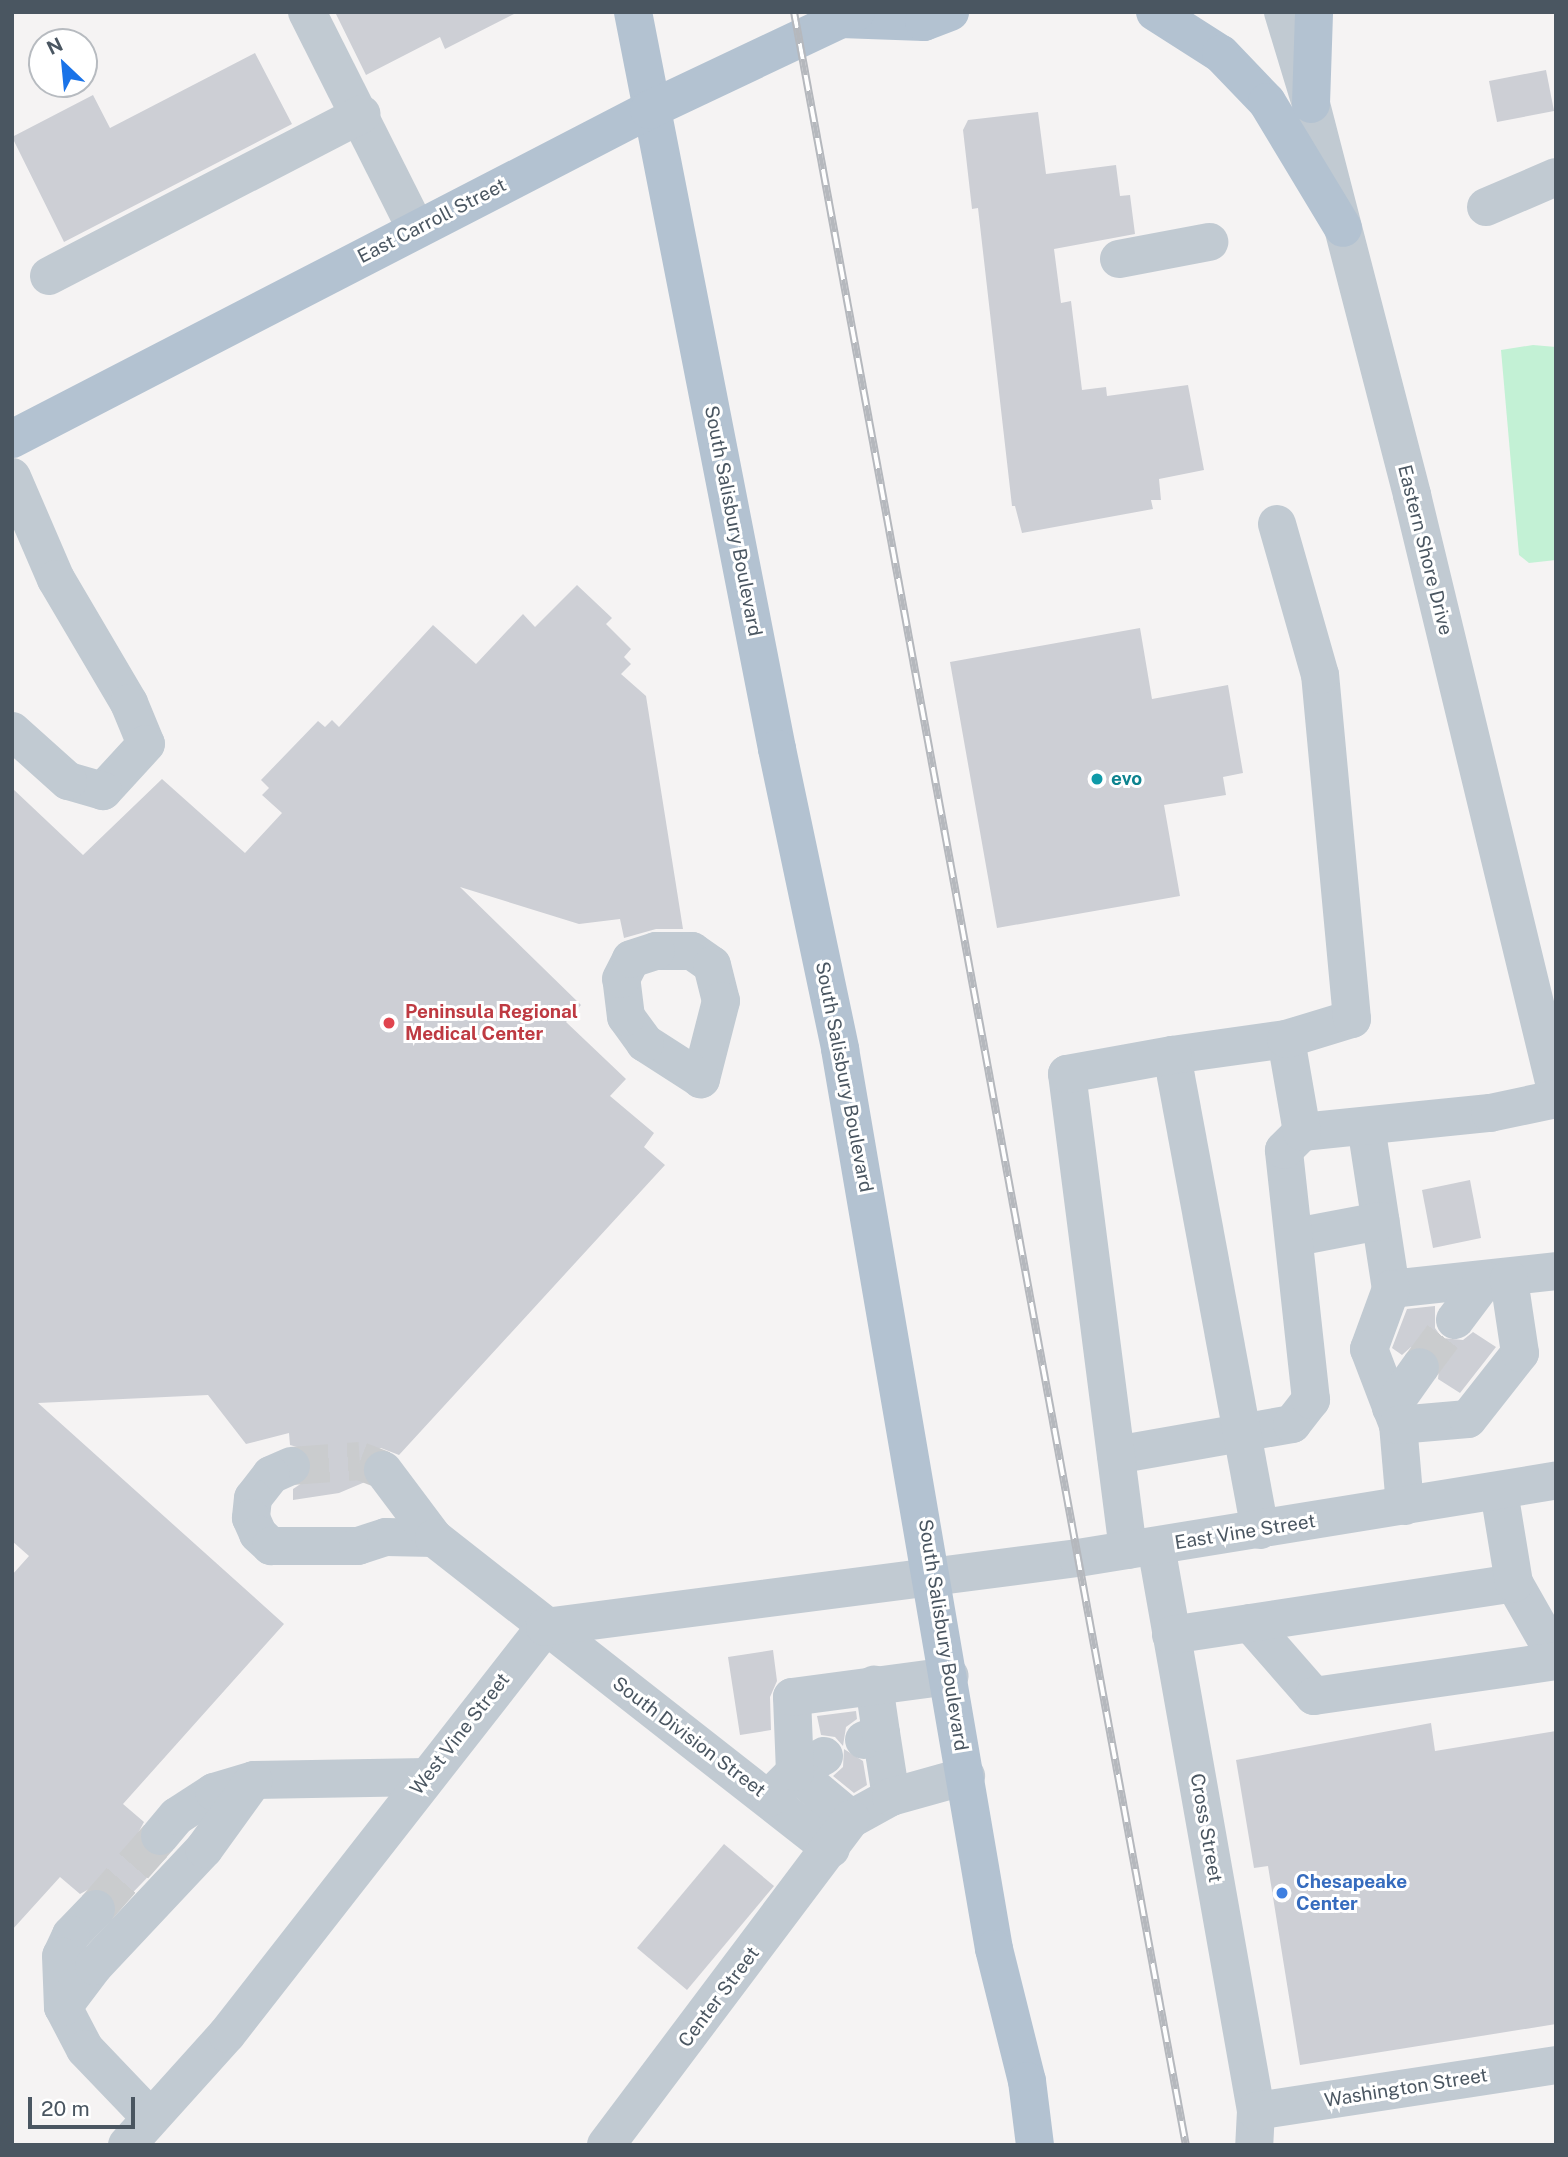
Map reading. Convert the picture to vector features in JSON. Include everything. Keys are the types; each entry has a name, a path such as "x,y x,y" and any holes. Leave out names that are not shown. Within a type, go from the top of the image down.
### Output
{"main road":[{"name":"South Salisbury Boulevard","path":"633,12 649,110 840,1049 934,1577 994,1949 1027,2081 1035,2145"},
{"path":"846,14 924,22 950,12"},
{"path":"1155,12 1221,54 1267,102 1343,228"},
{"path":"1311,104 1314,12"},
{"name":"East Carroll Street","path":"12,439 649,110 846,14"}],"street":[{"path":"307,12 362,114 416,229"},
{"name":"Eastern Shore Drive","path":"1283,12 1311,104 1343,228 1556,1090"},
{"path":"49,276 362,114"},
{"path":"1486,207 1556,177"},
{"path":"1119,259 1209,242"},
{"path":"12,477 56,579 129,702 146,744 103,791 68,781 12,731"},
{"path":"1260,1531 1172,1055 1286,1039 1352,1020 1320,675 1277,524"},
{"path":"1286,1039 1302,1132"},
{"name":"Cross Street","path":"1172,1055 1067,1074 1116,1455 1142,1548 1171,1635 1255,2128"},
{"path":"1116,1455 1292,1424 1311,1400 1296,1237 1284,1150 1302,1132 1490,1113 1556,1099"},
{"path":"1366,1126 1391,1289 1369,1349 1395,1417 1405,1506"},
{"path":"1296,1237 1380,1221"},
{"path":"1391,1289 1556,1271"},
{"path":"1455,1320 1497,1279"},
{"path":"1395,1417 1468,1419 1520,1353 1497,1279"},
{"path":"1395,1417 1420,1367"},
{"path":"291,1466 271,1475 253,1499 251,1518 258,1534 271,1546 358,1546 386,1537 434,1538"},
{"name":"South Division Street","path":"383,1470 434,1538 545,1627 796,1775 841,1834"},
{"name":"East Vine Street","path":"934,1577 1260,1531 1556,1481"},
{"path":"1250,1623 1314,1696 1556,1659 1514,1583 1499,1491"},
{"path":"545,1627 934,1577"},
{"path":"1171,1635 1514,1583"},
{"name":"West Vine Street","path":"139,2131 227,2034 545,1627"},
{"path":"796,1775 792,1697 950,1676"},
{"path":"874,1685 872,1736 891,1797"},
{"path":"841,1834 891,1797 966,1776"},
{"path":"160,1836 177,1815 214,1792 254,1780 427,1777"},
{"path":"63,2007 94,1966 204,1849 254,1780"},
{"name":"Center Street","path":"606,2145 841,1834"},
{"path":"96,1909 71,1935 61,1956 63,2007 85,2049 139,2131"},
{"name":"Washington Street","path":"1255,2128 1556,2065"}],"green space":[{"path":"1533,345 1556,347 1556,560 1529,563 1519,555 1501,350"}],"building":[{"path":"335,12 518,12 445,49 440,37 366,75"},
{"path":"255,53 292,124 64,242 12,137 87,98 95,98 110,128"},
{"path":"1546,70 1554,111 1497,122 1489,81"},
{"path":"1038,112 1046,174 1116,165 1120,196 1130,195 1135,234 1054,249 1061,303 1071,301 1082,390 1106,387 1107,396 1188,385 1204,470 1159,479 1161,500 1151,500 1153,509 1022,533 1015,506 1012,506 978,208 972,209 963,130 968,120"},
{"path":"577,585 612,618 606,624 631,649 624,657 631,664 621,674 646,696 683,929 656,929 624,938 620,919 579,924 460,887 581,1005 566,1022 626,1079 610,1096 654,1133 644,1147 665,1165 399,1455 381,1448 370,1452 363,1462 365,1482 339,1493 293,1500 293,1489 308,1479 313,1469 304,1449 290,1445 289,1433 246,1444 208,1395 38,1403 284,1624 123,1804 144,1822 138,1833 145,1852 167,1857 117,1909 111,1893 91,1888 80,1894 60,1877 12,1930 12,1575 29,1556 12,1541 12,788 83,855 162,779 245,853 282,813 262,795 269,788 261,780 318,721 325,727 332,720 339,727 433,625 476,664 523,614 535,627"},
{"name":"evo","path":"1140,628 1152,699 1228,685 1243,773 1223,777 1226,795 1164,805 1180,896 997,928 950,662"},
{"path":"1470,1180 1481,1238 1433,1248 1422,1190"},
{"path":"1435,1306 1435,1328 1442,1338 1463,1340 1473,1332 1496,1347 1460,1393 1438,1379 1440,1359 1432,1349 1411,1347 1402,1355 1392,1348 1407,1309"},
{"path":"773,1650 777,1681 770,1697 771,1730 740,1735 728,1657"},
{"path":"856,1711 857,1719 846,1727 843,1746 835,1737 821,1735 817,1716"},
{"path":"1431,1723 1435,1751 1556,1731 1556,2024 1300,2065 1268,1866 1254,1868 1236,1760"},
{"path":"844,1749 863,1761 867,1785 854,1793 833,1776 843,1767"},
{"path":"724,1844 774,1886 687,1990 637,1948"}],"tunnel":[{"path":"1420,1367 1455,1320"},
{"path":"291,1466 360,1461 383,1470"},
{"path":"96,1909 160,1836"}],"railway":[{"path":"794,12 1186,2145"}],"place":[{"name":"evo","path":"1097,779"},
{"name":"Peninsula Regional Medical Center","path":"389,1023"},
{"name":"Chesapeake Center","path":"1282,1893"}]}
